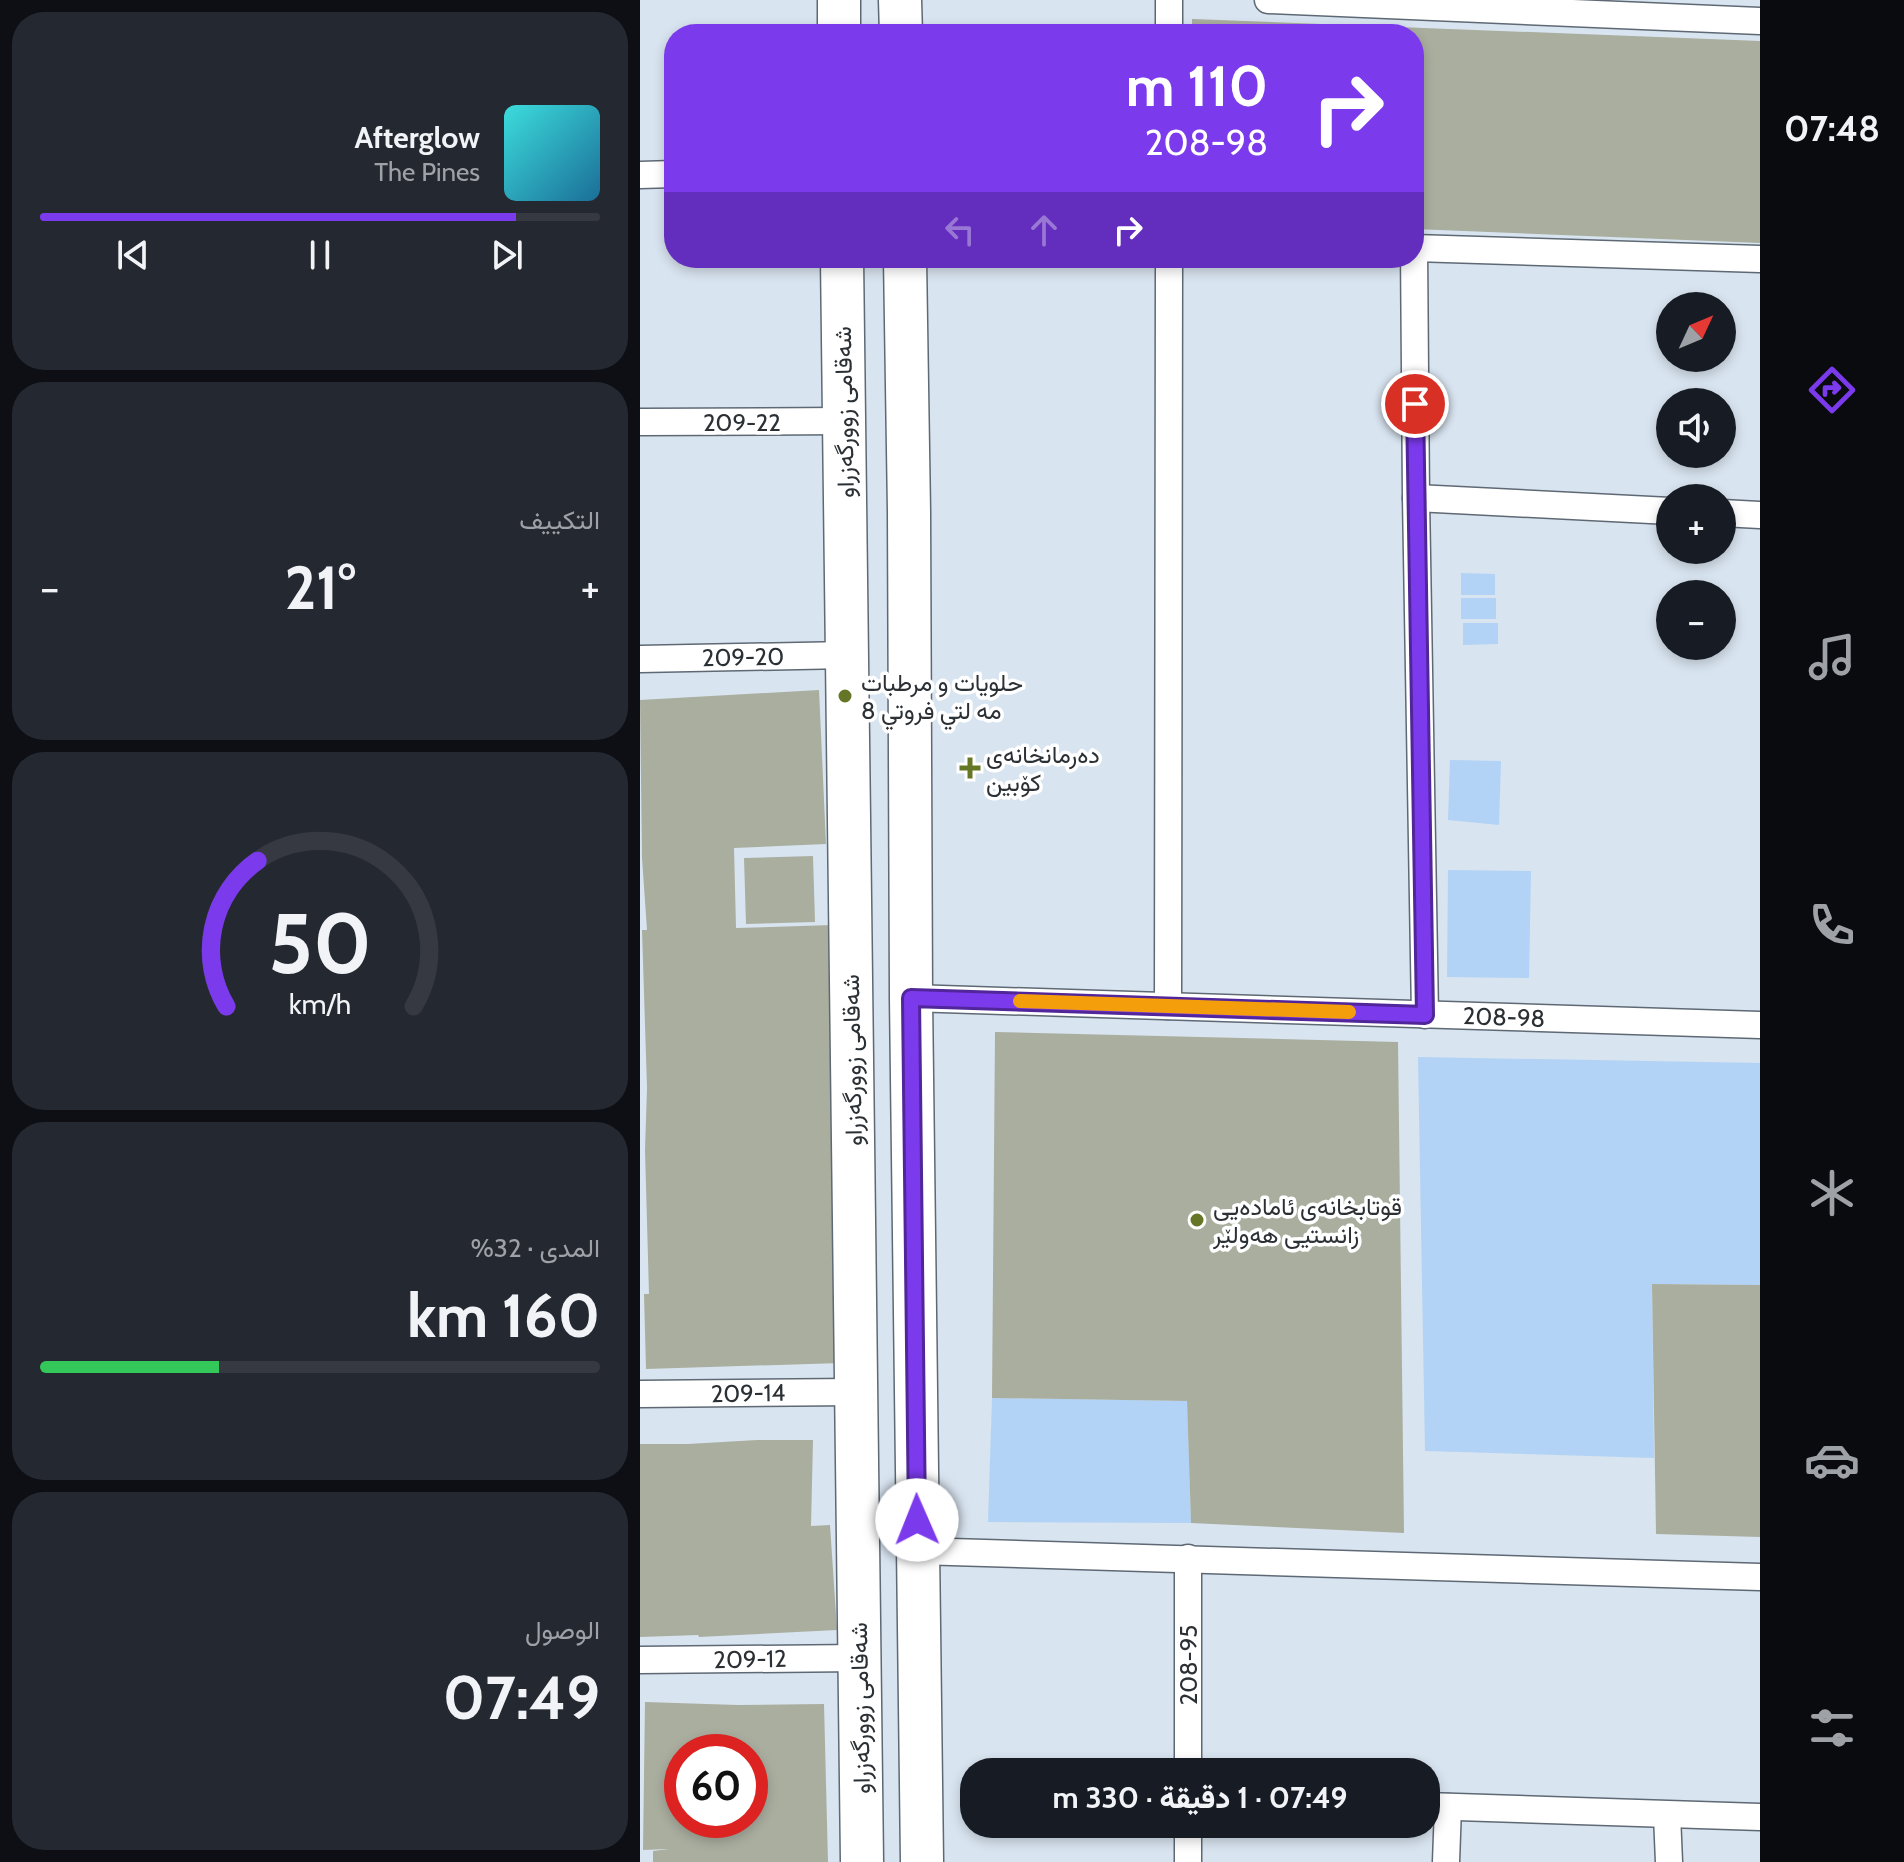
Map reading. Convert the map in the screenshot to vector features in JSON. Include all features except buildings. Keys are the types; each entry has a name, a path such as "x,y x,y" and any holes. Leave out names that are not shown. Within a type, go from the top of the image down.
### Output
{"main road":[{"path":"839,0 839,24"},
{"path":"900,0 901,24"},
{"name":"شەقامی زوورگەزراو","path":"842,268 862,1862"},
{"path":"905,268 922,1862"},
{"path":"845,512 909,512"}],"street":[{"path":"1169,0 1169,24"},
{"path":"1268,0 1657,8 1760,21"},
{"path":"640,175 664,174"},
{"path":"1424,248 1760,259"},
{"path":"1168,1006 1169,268"},
{"path":"1414,268 1425,1015"},
{"name":"209-22","path":"640,422 844,421"},
{"path":"1416,498 1656,510"},
{"path":"1736,514 1760,515"},
{"name":"209-20","path":"640,659 847,655"},
{"name":"208-98","path":"911,998 1760,1025"},
{"name":"209-14","path":"640,1394 856,1392"},
{"path":"918,1551 1760,1577"},
{"name":"208-95","path":"1188,1558 1188,1758"},
{"name":"209-12","path":"640,1660 859,1658"},
{"path":"1440,1806 1760,1817"},
{"path":"1667,1815 1669,1862"},
{"path":"1440,1825 1446,1862"},
{"path":"1188,1838 1188,1862"}],"shaded area":[{"path":"1461,573 1495,574 1495,595 1461,595"},
{"path":"1461,598 1496,598 1496,619 1461,619"},
{"path":"1463,623 1498,623 1498,644 1463,645"},
{"path":"1450,760 1501,761 1499,825 1448,820"},
{"path":"1448,870 1531,871 1529,978 1447,977"},
{"path":"1418,1057 1760,1063 1760,1285 1652,1284 1654,1458 1425,1451"},
{"path":"992,1398 1187,1401 1191,1523 988,1522"}],"slow traffic":[{"path":"1020,1001 1349,1012"}],"place":[{"name":"حلويات و مرطبات مه لتي فروتي 8","path":"845,696"},
{"name":"دەرمانخانەی کۆبین","path":"970,768"},
{"name":"قوتابخانەی ئامادەیی زانستیی هەولێر","path":"1197,1220"}],"route":[{"path":"917,1520 911,998 1425,1015 1415,404"}]}
